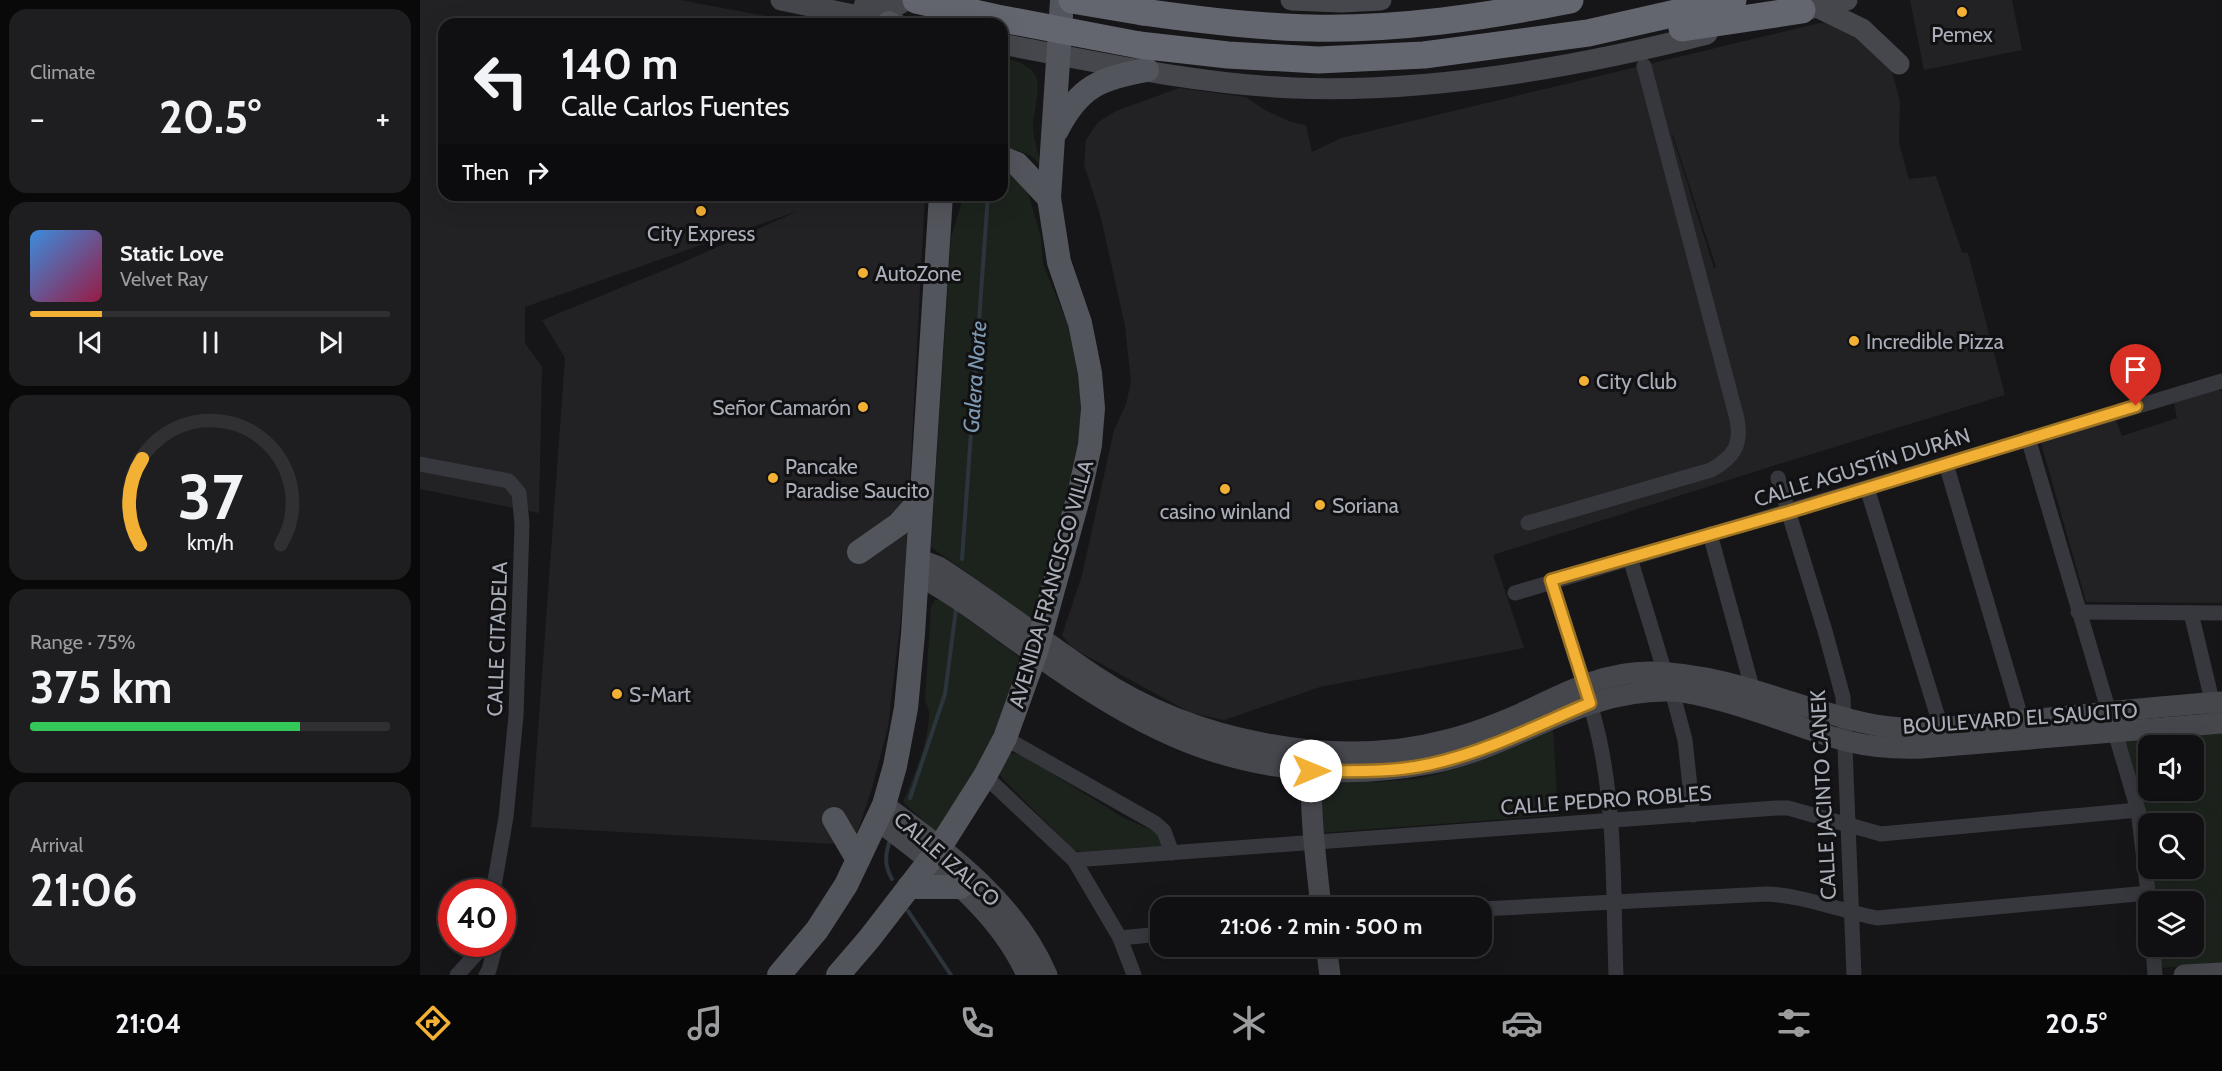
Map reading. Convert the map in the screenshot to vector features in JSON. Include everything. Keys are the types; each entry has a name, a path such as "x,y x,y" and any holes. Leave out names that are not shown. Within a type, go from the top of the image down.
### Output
{"highway":[{"path":"916,0 997,18"},
{"path":"1072,0 1135,6 1261,26 1361,28 1453,20 1570,0"},
{"path":"1008,21 1136,60 1228,55 1318,60 1424,55 1588,33 1733,0"},
{"path":"1588,33 1657,32 1809,9"}],"main road":[{"path":"952,18 954,0"},
{"name":"AVENIDA FRANCISCO VILLA","path":"838,975 869,939 935,853 985,776 1005,738 1037,645 1079,495 1090,444 1093,408 1090,373 1085,344 1059,262 1049,198 1062,0"},
{"path":"1054,135 1075,101 1096,84 1117,75 1136,60"},
{"path":"1008,160 1017,164 1049,198"},
{"path":"779,975 817,930 858,860 880,813 895,766 906,708 941,201"},
{"path":"859,552 893,529 921,500"},
{"path":"834,819 858,860"},
{"path":"909,887 960,887"}],"street":[{"path":"780,0 864,18"},
{"path":"837,0 883,9 894,7 905,0"},
{"path":"1291,0 1341,2 1381,0"},
{"path":"1135,6 1123,14 1119,38 1120,57 1231,83 1292,88 1343,88 1429,84 1641,51 1847,0"},
{"path":"1809,9 1862,29 1899,64"},
{"path":"1008,45 1059,55 1136,60"},
{"path":"1528,523 1711,470 1729,458 1738,440 1737,419 1644,66"},
{"name":"CALLE AGUSTÍN DURÁN","path":"1515,593 1551,580 1789,512 2222,381"},
{"path":"2028,438 2138,810 2147,891"},
{"name":"CALLE CITADELA","path":"420,464 509,481 519,493 522,524 516,716 506,817 495,879"},
{"path":"1946,464 2022,721"},
{"name":"CALLE JACINTO CANEK","path":"1778,478 1843,697 1854,975"},
{"path":"1867,488 1941,727"},
{"path":"1710,534 1753,691"},
{"path":"1630,558 1685,740 1693,815"},
{"name":"BOULEVARD EL SAUCITO","path":"917,567 958,598 1037,645 1118,708 1172,736 1211,751 1256,763 1312,760 1441,742 1587,693 1608,697 1638,692 1668,682 1712,678 1844,718 1886,727 1941,727 2022,721 2111,722"},
{"path":"1551,580 1587,693 1599,739 1608,792 1616,975"},
{"path":"2078,612 2222,613"},
{"path":"2192,613 2219,713"},
{"name":"BOULEVARD EL SAUCITO","path":"1668,682 1844,740 1897,748 1922,748 2111,722 2219,713"},
{"path":"1005,738 1155,824 1164,831 1172,853"},
{"path":"1312,760 1314,842 1320,897"},
{"path":"985,776 1074,860 1120,939 1134,975"},
{"name":"CALLE PEDRO ROBLES","path":"1074,860 1788,808 1881,834 2138,810"},
{"name":"CALLE IZALCO","path":"880,813 993,894 1040,958 1047,975"},
{"name":"CALLE IZALCO","path":"935,853 960,887 999,928 1027,975"},
{"path":"1492,908 1781,894 1877,918 2138,898"},
{"path":"1120,939 1150,935"},
{"path":"457,975 473,957"},
{"path":"486,975 492,957"},
{"path":"1328,957 1330,975"},
{"path":"2154,957 2155,975"},
{"path":"2184,975 2222,973"}],"shaded area":[{"path":"420,0 680,0 777,18 438,18 438,201 925,201 904,591 888,727 871,792 853,845 531,827 565,358 542,320 679,264 798,211 525,307 525,343 542,367 539,513 420,489"},
{"path":"1910,0 2012,0 2022,50 1924,70"},
{"path":"1820,23 1839,24 1883,54 1892,72 1900,101 1899,143 1909,179 1936,176 1962,252 1968,253 2005,395 1493,555 1524,648 1320,687 1224,720 1191,713 1072,648 1062,635 1082,575 1114,430 1126,404 1131,382 1125,326 1100,214 1084,165 1086,140 1098,122 1116,111 1179,88 1246,97 1263,109 1291,122 1306,125 1312,152 1341,138","holes":["1672,135 1673,135 1716,267 1714,268"]},
{"path":"1008,59 1028,67 1034,73 1037,81 1033,129 1041,166 1033,157 1008,150"},
{"path":"1008,170 1018,176 1029,196 1041,237 1043,264 1072,334 1080,383 1078,448 1034,620 931,547 951,238 962,201 1008,201"},
{"path":"2220,389 2222,394 2222,603 2086,602 2041,443 2115,418 2122,436 2177,418 2174,403"},
{"path":"935,600 942,600 1023,660 994,738 938,834 903,802 920,759 928,724 929,711 925,700 931,607"},
{"path":"1553,728 1558,815 1319,833 1319,780 1388,781 1429,776 1492,756"},
{"path":"2222,730 2222,963 2162,968 2160,957 2204,957 2204,891 2153,891 2151,879 2204,879 2204,813 2139,813 2121,739 2138,737 2138,801 2204,801 2204,735 2166,735"},
{"path":"1010,753 1022,755 1124,818 1154,831 1162,838 1162,846 1081,852 1074,850 999,773"}],"waterway":[{"name":"Galera Norte","path":"962,559 988,201"},
{"name":"Galera Norte","path":"910,798 945,694 956,609"},
{"name":"Galera Norte","path":"890,840 886,860 892,879"},
{"name":"Galera Norte","path":"908,911 951,975"}],"place":[{"name":"Pemex","path":"1962,12"},
{"name":"City Express","path":"701,211"},
{"name":"AutoZone","path":"863,273"},
{"name":"Incredible Pizza","path":"1854,341"},
{"name":"City Club","path":"1584,381"},
{"name":"Señor Camarón","path":"863,407"},
{"name":"Pancake Paradise Saucito","path":"773,478"},
{"name":"casino winland","path":"1225,489"},
{"name":"Soriana","path":"1320,505"},
{"name":"S-Mart","path":"617,694"}],"route":[{"path":"1311,771 1384,771 1431,764 1488,746 1590,703 1551,580 1789,512 2136,406"}]}
